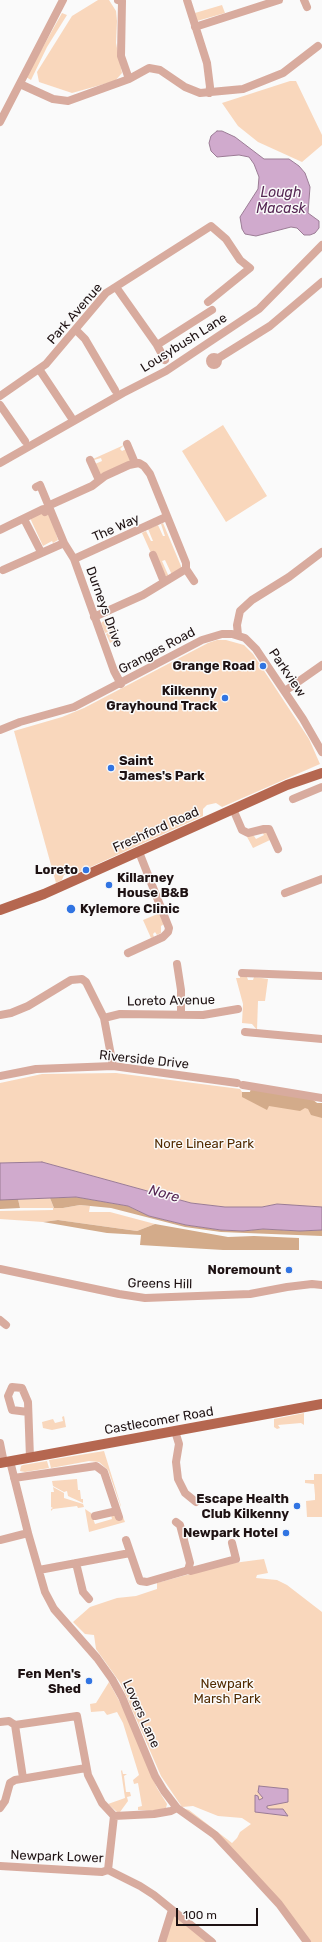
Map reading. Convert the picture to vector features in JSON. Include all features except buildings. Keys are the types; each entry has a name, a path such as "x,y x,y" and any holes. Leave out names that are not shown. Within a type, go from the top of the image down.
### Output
{"main road":[{"name":"Freshford Road","path":"0,910 40,896 288,785 322,773"},
{"name":"Castlecomer Road","path":"5,1462 322,1404"}],"street":[{"path":"0,122 63,0"},
{"path":"118,0 122,1 121,56 129,78"},
{"path":"187,0 209,71 209,93"},
{"path":"190,10 193,9 192,0"},
{"path":"195,27 280,0"},
{"path":"20,84 53,100 68,101 129,78 149,68 157,68 185,87 200,93 243,89 283,73 318,46"},
{"name":"Park Avenue","path":"0,396 46,364 106,293 211,226 226,239 240,260 250,268 208,302"},
{"name":"Lousybush Lane","path":"0,463 123,393 166,371 222,332 259,310 322,245"},
{"path":"218,358 270,326 322,282"},
{"path":"116,287 157,345 165,360"},
{"path":"157,345 212,310"},
{"path":"76,330 85,340 112,388"},
{"path":"39,369 71,417"},
{"path":"0,405 25,442"},
{"path":"127,444 135,463"},
{"path":"90,460 99,480"},
{"path":"0,530 44,509 48,509 92,486 99,480 135,463 144,466 150,474 166,517 186,563 186,568 194,581"},
{"name":"Durneys Drive","path":"36,487 40,485 48,509 74,560 114,671 121,684"},
{"name":"The Way","path":"74,560 166,517"},
{"path":"24,519 40,552"},
{"path":"3,570 40,552 64,543"},
{"path":"238,635 237,625 240,611 252,600 322,552"},
{"path":"153,555 164,582"},
{"path":"94,617 127,603 186,568"},
{"name":"Granges Road","path":"0,730 19,722 74,708 202,640 222,634 238,635"},
{"name":"Parkview","path":"238,635 251,642 285,691 312,733 322,752"},
{"path":"285,691 322,665"},
{"path":"292,798 322,787"},
{"path":"233,809 242,830 248,833 267,828 269,829 273,845"},
{"path":"128,953 163,937 168,932 169,928 139,852"},
{"path":"285,894 322,878"},
{"path":"177,964 181,990 181,1014"},
{"path":"248,975 322,976"},
{"path":"0,1015 11,1013 28,1006 71,980 77,978 86,982 104,1018 113,1066"},
{"name":"Loreto Avenue","path":"104,1018 120,1014 203,1015 238,1010"},
{"path":"248,1030 322,1039"},
{"name":"Riverside Drive","path":"0,1076 36,1069 113,1066 240,1084 322,1098"},
{"name":"Greens Hill","path":"0,1269 145,1298 250,1294 292,1286 322,1284"},
{"path":"28,1413 30,1458"},
{"path":"175,1431 179,1444 176,1462 178,1479 185,1493 196,1503"},
{"name":"Lovers Lane","path":"0,1443 5,1462 14,1478 45,1592 54,1609 97,1658 112,1679 122,1697 155,1776 177,1808 215,1835 279,1904 307,1942"},
{"path":"14,1478 96,1466 104,1472 118,1514 95,1516"},
{"path":"176,1522 180,1525 190,1563 188,1570"},
{"path":"0,1540 28,1533"},
{"path":"126,1540 139,1578 144,1582 236,1559 232,1543"},
{"path":"39,1570 130,1553"},
{"path":"76,1563 83,1592 89,1599"},
{"path":"0,1722 9,1721 15,1725 77,1716 80,1726 86,1768 102,1803 114,1816 108,1870"},
{"path":"15,1725 23,1778"},
{"path":"0,1808 6,1802 10,1783 15,1780 86,1768"},
{"path":"114,1816 154,1814 171,1811 177,1808"},
{"name":"Newpark Lower","path":"0,1866 102,1872 108,1870 140,1886 212,1942"},
{"path":"162,1942 172,1910"}],"green space":[{"path":"98,0 109,0 116,11 116,43 122,73 115,81 72,93 39,82 37,72 72,16"},
{"path":"222,5 225,13 197,21 195,13"},
{"path":"62,13 67,15 47,47 31,80 26,77"},
{"path":"290,81 296,81 322,135 322,145 302,162 258,142 238,126 222,103"},
{"path":"223,425 267,496 226,522 182,451"},
{"path":"124,445 120,449 122,451 126,449 132,462 100,475 95,464 102,461 101,458 93,459"},
{"path":"49,512 58,540 53,543 52,541 43,546 30,518"},
{"path":"163,523 181,566 181,569 172,575 165,560 162,561 169,577 167,578 151,553 142,533 146,531 151,541 153,541 148,529 158,525 163,536 165,536 161,524"},
{"path":"107,618 118,638 110,643 106,634 110,632 108,628 106,628 108,632 105,633 101,623"},
{"name":"Saint James's Park","path":"217,640 226,640 244,645 253,654 309,739 320,764 222,807 216,803 207,805 203,809 203,816 73,875 68,873 64,875 62,880 56,883 14,731 62,717 84,708 208,643"},
{"path":"267,831 270,840 253,848 246,835 254,836 256,839 264,835 262,832"},
{"path":"160,913 164,924 161,926 161,933 157,935 155,932 153,934 154,937 151,938 143,920"},
{"path":"240,976 247,977 248,980 253,980 254,977 268,979 265,1001 258,1001 257,1030 252,1024 242,1023 243,1004 236,978 240,978"},
{"name":"Nore Linear Park","path":"116,1073 240,1089 242,1092 250,1092 251,1089 312,1099 317,1103 322,1103 322,1208 277,1204 262,1207 225,1207 191,1203 42,1162 0,1163 0,1083 42,1074"},
{"path":"50,1198 54,1208 80,1205 90,1206 89,1212 110,1212 155,1224 137,1231 58,1220 43,1222 0,1219 0,1211 53,1210 53,1208 20,1208 18,1199"},
{"path":"304,1413 304,1425 301,1423 278,1425 280,1428 277,1429 274,1427 274,1419"},
{"path":"64,1416 66,1427 52,1430 43,1428 42,1422 53,1419 55,1423 63,1421 62,1417"},
{"path":"104,1451 121,1507 108,1470 99,1462 89,1461 51,1468 49,1460"},
{"path":"47,1461 49,1468 25,1472 20,1471 21,1466 23,1465"},
{"path":"314,1474 322,1474 322,1517 307,1517 306,1501 315,1500 315,1495 314,1484 305,1483 305,1480 314,1480"},
{"path":"77,1479 78,1490 80,1490 83,1503 68,1496 67,1491 64,1492 53,1486 52,1481"},
{"path":"53,1487 64,1493 64,1498 83,1504 84,1507 78,1508 77,1506 53,1509 51,1511 53,1508 51,1507 51,1492 54,1492"},
{"path":"85,1509 91,1513 95,1524 112,1519 111,1515 116,1514 117,1518 123,1517 125,1522 89,1532"},
{"name":"Newpark Marsh Park","path":"264,1559 268,1573 257,1575 256,1578 277,1580 287,1585 322,1612 322,1942 310,1942 294,1919 182,1808 189,1810 232,1843 240,1832 251,1824 242,1818 218,1816 193,1806 182,1807 161,1776 121,1684 96,1649 94,1635 85,1634 73,1622 90,1607 117,1598 136,1596 157,1589 157,1583 226,1564"},
{"path":"109,1682 123,1708 157,1788 167,1804 166,1808 154,1811 138,1810 138,1807 142,1806 138,1783 134,1784 133,1780 139,1775 123,1723 117,1712 107,1715 104,1711 91,1712 90,1704 96,1703"},
{"path":"122,1770 123,1774 127,1774 124,1776 126,1792 130,1792 131,1796 127,1797 128,1801 120,1812 117,1812 108,1804 125,1798"},
{"path":"172,1915 209,1942 164,1942"}],"shaded area":[{"path":"251,1089 312,1099 317,1103 322,1103 322,1118 311,1115 308,1109 305,1108 300,1111 269,1106 267,1110 242,1097 242,1092 250,1092"},
{"path":"76,1197 128,1206 149,1216 186,1225 221,1230 243,1231 263,1229 300,1231 322,1230 322,1236 221,1232 185,1227 111,1208 80,1205 54,1208 50,1198"},
{"path":"18,1199 20,1208 0,1209 0,1200"},
{"path":"58,1220 137,1231 155,1224 228,1237 254,1236 299,1238 299,1250 223,1250 140,1245 141,1235 107,1233 43,1222"}],"water":[{"name":"Lough Macask","path":"217,131 222,131 235,137 264,159 289,159 299,166 305,173 310,187 308,213 319,221 319,228 315,233 304,235 297,228 291,227 256,236 245,234 242,229 240,217 258,189 259,177 254,164 249,157 239,155 217,157 211,151 209,143 211,136"},
{"path":"42,1162 191,1203 225,1207 262,1207 277,1204 322,1207 322,1230 221,1230 186,1225 149,1216 128,1206 76,1197 0,1200 0,1163"},
{"path":"259,1786 288,1789 288,1802 267,1806 267,1808 283,1809 288,1816 255,1812 255,1795 258,1796 259,1800 263,1798 258,1792"}],"place":[{"name":"Grange Road","path":"263,666"},
{"name":"Kilkenny Grayhound Track","path":"225,698"},
{"name":"Saint James's Park","path":"111,768"},
{"name":"Loreto","path":"86,870"},
{"name":"Killarney House B&B","path":"109,885"},
{"name":"Kylemore Clinic","path":"71,909"},
{"name":"Noremount","path":"289,1270"},
{"name":"Escape Health Club Kilkenny","path":"297,1506"},
{"name":"Newpark Hotel","path":"286,1533"},
{"name":"Fen Men's Shed","path":"89,1681"}],"water label":[{"name":"Nore","path":"164,1194"}]}
